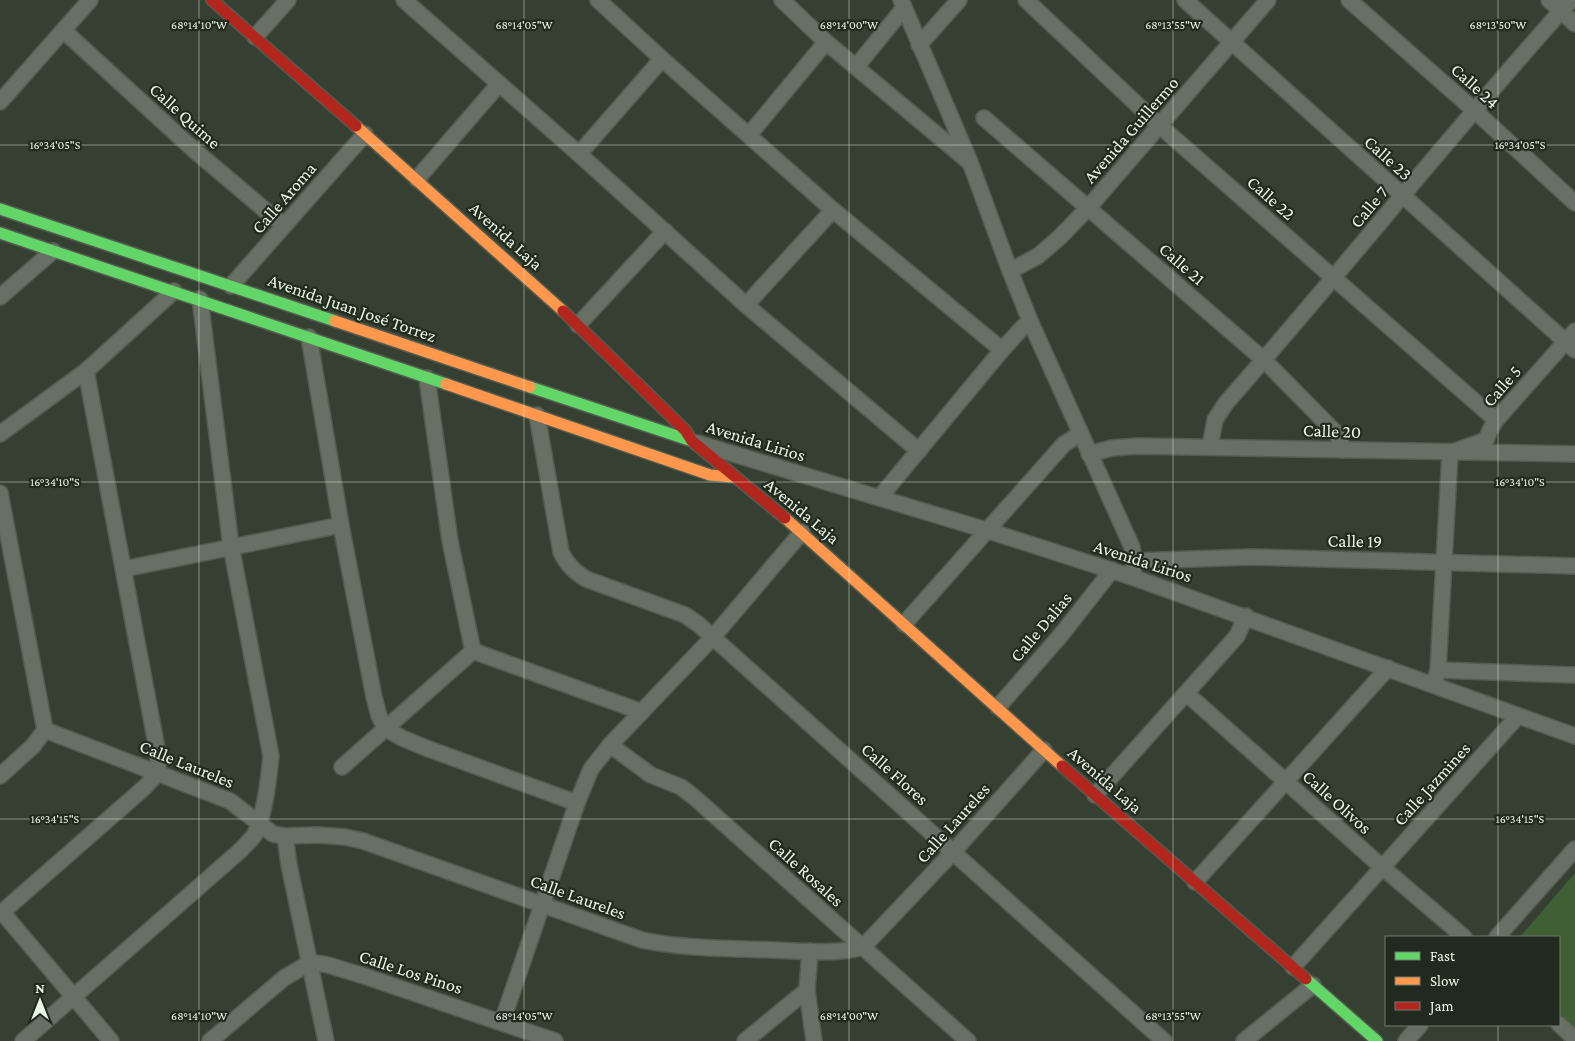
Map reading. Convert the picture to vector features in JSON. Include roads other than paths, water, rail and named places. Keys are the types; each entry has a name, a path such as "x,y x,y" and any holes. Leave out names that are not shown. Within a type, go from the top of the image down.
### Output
{"street":[{"path":"0,102 90,0"},
{"name":"Avenida Laja","path":"212,0 417,179 578,325 685,430 692,441 733,477 802,532 1044,750 1377,1041"},
{"path":"255,36 288,0"},
{"path":"404,0 579,154 746,305 919,451"},
{"path":"598,0 833,210 1002,350"},
{"path":"782,0 826,42 970,162"},
{"path":"919,46 958,0"},
{"name":"Calle 22","path":"1026,0 1160,126 1496,420"},
{"name":"Calle 23","path":"1186,0 1402,197 1572,341"},
{"name":"Avenida Guillermo","path":"1010,271 1038,256 1060,237 1088,208 1268,0"},
{"name":"Calle 24","path":"1349,0 1474,110 1575,203"},
{"path":"1549,0 1566,6 1575,24"},
{"path":"856,67 903,4"},
{"path":"903,4 919,46 970,162 1031,323 1132,547 1134,560 1132,576"},
{"name":"Calle 7","path":"1210,446 1216,420 1226,403 1334,279 1474,110 1566,6"},
{"name":"Calle Quime","path":"64,31 194,150 284,226"},
{"path":"749,136 826,42"},
{"path":"579,154 662,59"},
{"path":"417,179 499,84"},
{"name":"Calle 21","path":"984,118 1264,360 1337,434 1342,450"},
{"name":"Calle Aroma","path":"232,286 365,134"},
{"name":"Avenida Juan José Torrez","path":"0,209 692,441"},
{"path":"746,305 833,210"},
{"path":"578,325 665,231"},
{"path":"0,233 710,475 733,477"},
{"path":"0,297 53,252"},
{"path":"0,434 86,371 174,291"},
{"path":"22,1041 242,849 254,835 259,823 270,774 270,756 231,546 200,300"},
{"path":"880,497 1002,350 1023,327 1031,323"},
{"path":"309,337 341,525 374,697 379,716 385,728 426,748 577,803"},
{"name":"Calle 5","path":"1450,452 1486,440 1496,420 1572,341"},
{"path":"86,371 158,754 158,772 145,787 1,913 111,1041"},
{"path":"427,378 450,541 473,650"},
{"name":"Calle Flores","path":"537,416 561,552 567,565 586,579 685,615 713,637 1164,1041"},
{"path":"904,624 1064,444 1080,434"},
{"name":"Avenida Lirios","path":"692,441 880,497 1132,576 1388,668 1436,677 1518,716 1575,736"},
{"name":"Calle 20","path":"1089,454 1112,448 1138,446 1575,454"},
{"path":"1450,452 1436,677 1575,675"},
{"path":"0,493 44,730 33,746 0,776"},
{"path":"124,568 341,525"},
{"path":"502,1022 577,803 591,769 610,745 713,637 802,532"},
{"name":"Calle 19","path":"1134,560 1251,557 1575,566"},
{"name":"Calle Dalias","path":"998,707 1061,635 1112,570"},
{"path":"1096,795 1237,636 1246,616"},
{"path":"473,650 642,712"},
{"path":"342,767 473,650"},
{"path":"1195,882 1388,668"},
{"name":"Calle Olivos","path":"1186,694 1463,936"},
{"name":"Calle Jazmines","path":"1293,967 1518,716"},
{"name":"Calle Laureles","path":"44,730 230,801 273,834 345,837 363,841 642,940 671,946 810,951 853,950 863,947 954,851 1044,750"},
{"name":"Calle Rosales","path":"610,745 651,775 681,787 694,797 968,1041"},
{"path":"285,836 289,866 326,1041"},
{"path":"1498,936 1575,849"},
{"path":"810,951 807,990 814,1041"},
{"path":"210,1041 284,978 310,962"},
{"name":"Calle Los Pinos","path":"310,962 328,965 364,976 555,1041"},
{"path":"1244,1041 1313,984"},
{"path":"745,1041 807,990"},
{"path":"1560,1025 1575,1039"},
{"path":"1406,1041 1419,1026"}]}
